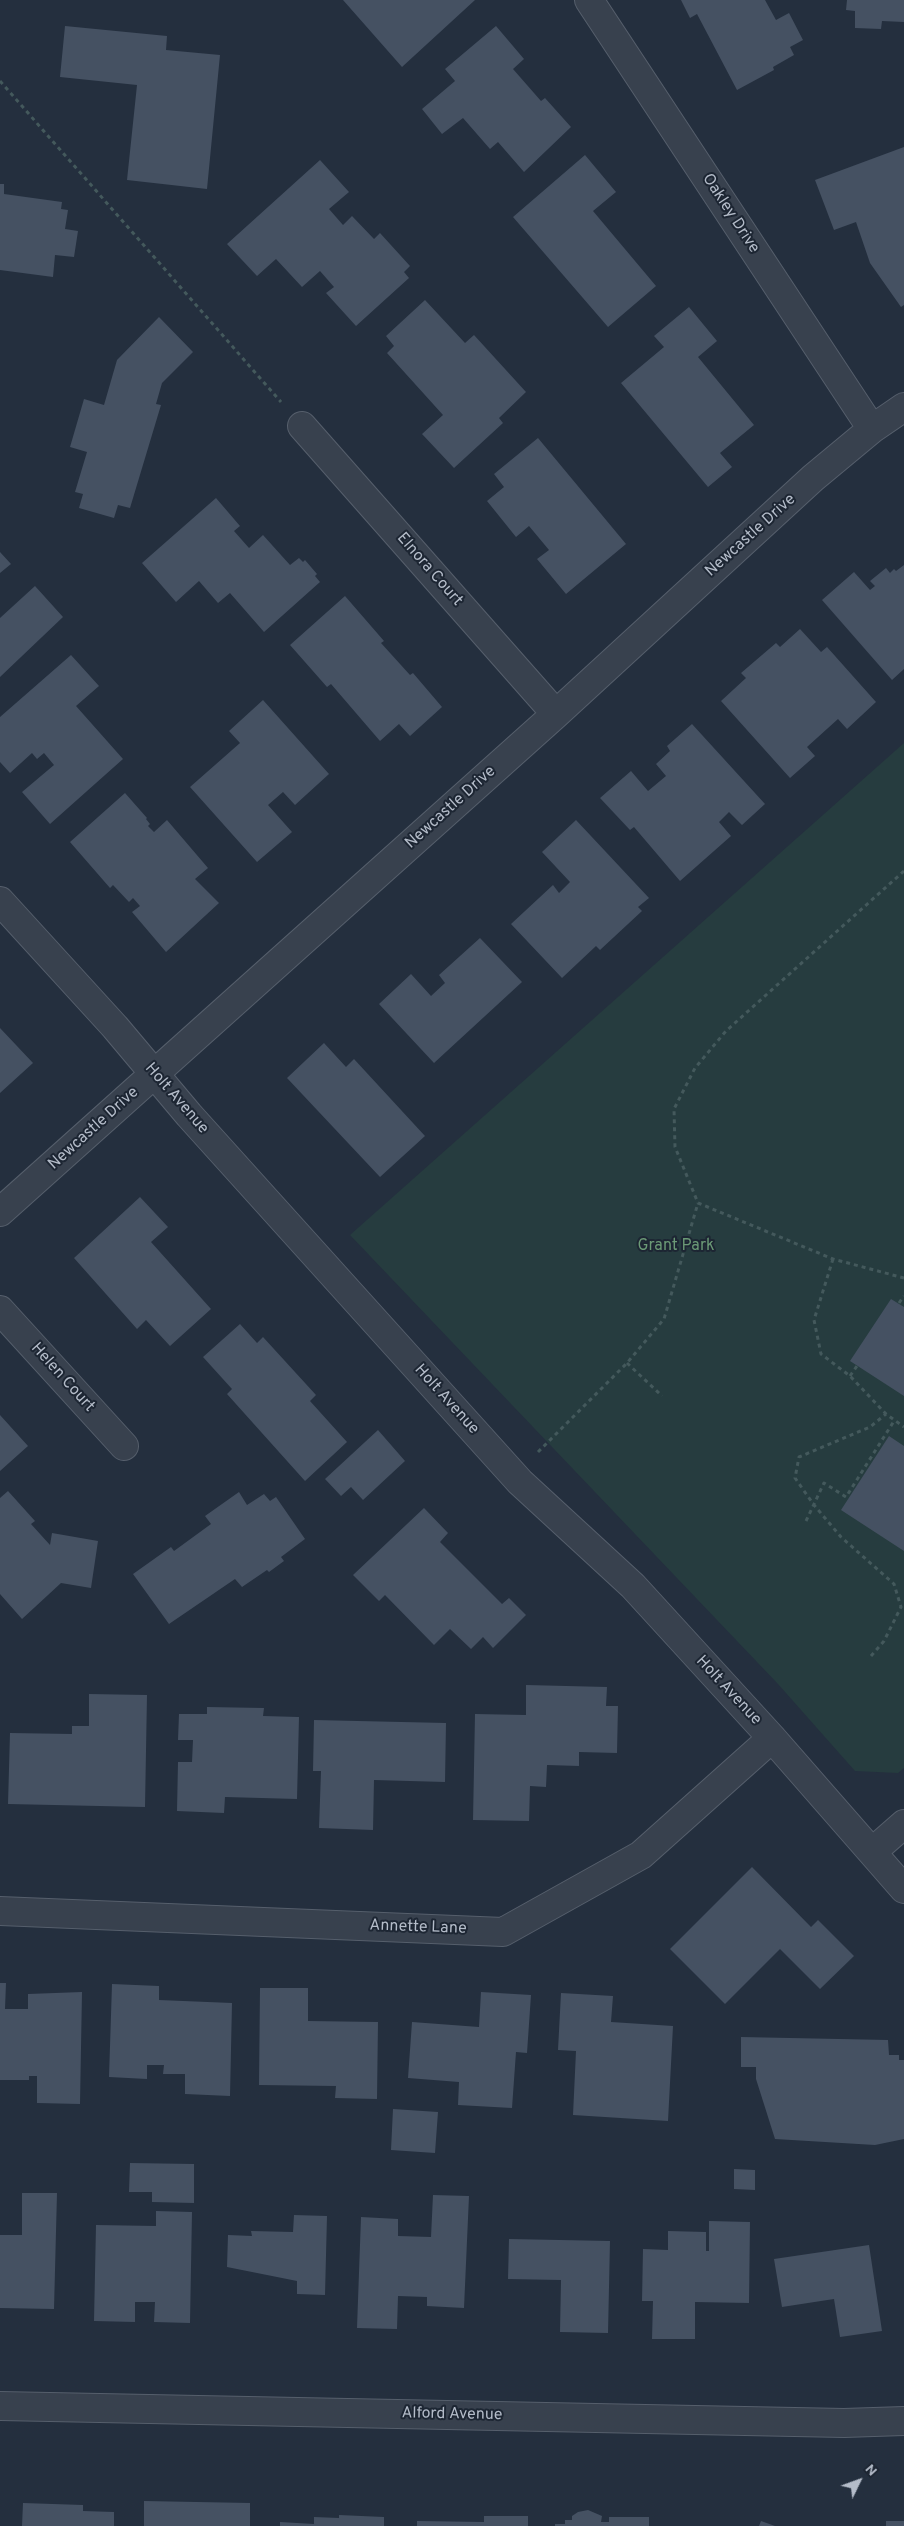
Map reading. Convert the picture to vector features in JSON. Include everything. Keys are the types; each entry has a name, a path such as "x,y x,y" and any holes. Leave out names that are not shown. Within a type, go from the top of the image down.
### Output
{"street":[{"name":"Oakley Drive","path":"590,0 872,429"},
{"name":"Newcastle Drive","path":"0,1212 556,714 806,485 872,429 904,407"},
{"name":"Elnora Court","path":"302,426 556,714"},
{"name":"Holt Avenue","path":"0,901 514,1476 633,1586 772,1738 904,1889"},
{"name":"Helen Court","path":"0,1310 124,1446"},
{"name":"Annette Lane","path":"0,1911 503,1932 642,1855 772,1738"},
{"path":"872,1852 904,1824"},
{"name":"Alford Avenue","path":"0,2406 834,2423 904,2421"}],"path":[{"path":"0,81 302,426"},
{"path":"514,1476 627,1363 664,1319 698,1203 675,1147 674,1119 674,1110 695,1068 726,1031 904,871"},
{"path":"698,1203 833,1259 904,1278"},
{"path":"833,1259 814,1320 821,1354 850,1376 886,1414 904,1427"},
{"path":"899,1304 904,1296"},
{"path":"627,1363 662,1396"},
{"path":"850,1376 857,1366"},
{"path":"871,1656 884,1642 901,1607 894,1584 841,1537 814,1505 795,1478 799,1457 870,1427 886,1414"},
{"path":"806,1521 824,1483 846,1496 894,1421"}],"green space":[{"name":"Grant Park","path":"904,743 904,1768 898,1773 855,1771 778,1684 350,1235"}],"building":[{"path":"343,0 475,0 402,67"},
{"path":"681,0 765,0 776,20 789,13 803,40 790,47 794,55 773,67 774,70 737,90 697,14 690,18"},
{"path":"847,0 904,0 904,22 882,21 881,29 855,28 855,11 846,10"},
{"path":"65,26 167,36 166,50 220,55 207,189 127,180 137,85 60,77"},
{"path":"496,26 524,59 513,69 541,101 545,98 571,127 524,172 498,142 490,149 463,118 442,134 422,109 455,81 445,69"},
{"path":"904,147 904,305 901,307 870,263 856,222 834,230 815,180"},
{"path":"585,155 616,192 593,211 656,286 608,327 513,217"},
{"path":"320,160 349,192 329,209 343,225 352,216 374,239 380,233 410,266 404,272 409,278 356,326 326,293 334,287 320,271 302,287 276,259 257,276 227,244"},
{"path":"0,184 4,184 4,194 62,202 61,209 68,210 65,229 78,231 74,257 55,255 53,277 0,270"},
{"path":"425,300 465,343 474,335 526,392 499,418 503,423 454,468 422,434 443,415 387,353 394,346 386,336"},
{"path":"689,307 717,341 698,357 754,425 720,453 732,467 708,487 621,383 664,347 654,336"},
{"path":"159,317 193,352 162,383 156,404 161,405 130,508 118,505 114,518 79,508 83,494 75,492 87,452 70,447 84,399 104,405 117,360"},
{"path":"538,438 626,544 566,594 537,559 549,550 529,526 516,537 487,501 504,487 494,474"},
{"path":"216,498 240,526 234,531 249,548 263,535 290,565 299,558 303,562 305,560 317,574 315,576 320,582 264,632 230,593 218,603 199,581 176,602 142,563"},
{"path":"0,552 11,564 0,573"},
{"path":"904,565 904,669 892,680 822,600 854,572 870,590 875,586 870,581 886,568 890,573"},
{"path":"35,586 63,617 0,677 0,618"},
{"path":"345,596 384,641 381,643 410,675 413,673 442,707 410,736 399,724 380,741 331,684 327,687 290,645"},
{"path":"800,629 821,652 827,647 876,702 847,729 838,719 807,747 815,756 790,778 721,701 746,678 741,673 776,643 780,647"},
{"path":"71,655 99,686 76,706 123,759 50,824 22,792 54,765 44,753 37,759 32,753 10,773 0,762 0,717"},
{"path":"263,700 329,774 295,805 283,792 268,805 292,832 257,862 190,787 240,743 229,731"},
{"path":"692,724 765,804 742,825 729,812 719,822 731,836 680,881 634,827 630,830 600,798 631,771 648,791 666,776 656,764 670,751 667,746"},
{"path":"125,793 147,818 150,824 148,826 154,832 167,820 208,868 195,879 219,903 166,952 132,912 140,906 133,898 129,902 113,885 110,888 70,842"},
{"path":"576,820 649,898 638,907 642,911 600,950 596,946 562,978 511,924 553,885 559,893 570,882 542,852"},
{"path":"480,938 522,982 434,1063 379,1004 411,974 431,996 445,983 439,975"},
{"path":"0,1028 33,1063 0,1093"},
{"path":"324,1043 346,1067 354,1059 425,1136 380,1177 287,1078"},
{"path":"140,1197 168,1227 151,1242 211,1309 170,1346 146,1320 137,1329 74,1258"},
{"path":"891,1299 904,1307 904,1396 850,1361"},
{"path":"240,1324 257,1343 263,1337 316,1395 310,1401 347,1442 305,1481 227,1394 232,1389 203,1357"},
{"path":"0,1415 28,1446 0,1471"},
{"path":"378,1430 405,1461 363,1500 351,1487 341,1496 325,1479"},
{"path":"889,1436 904,1446 904,1551 841,1510"},
{"path":"8,1491 35,1521 31,1524 50,1545 52,1533 98,1541 91,1588 61,1583 22,1619 0,1594 0,1498"},
{"path":"239,1492 247,1505 264,1494 270,1501 276,1497 305,1539 281,1557 284,1561 269,1572 267,1570 242,1587 235,1579 169,1624 133,1574 171,1547 174,1551 211,1524 205,1516"},
{"path":"424,1508 448,1533 440,1542 502,1604 509,1598 526,1615 493,1648 483,1637 471,1649 450,1629 434,1645 385,1595 379,1601 353,1575"},
{"path":"526,1685 607,1687 606,1706 618,1706 617,1753 579,1752 579,1766 547,1765 546,1787 530,1786 529,1821 473,1820 475,1714 526,1715"},
{"path":"89,1694 147,1695 145,1807 8,1804 10,1733 72,1734 72,1726 89,1726"},
{"path":"207,1707 264,1708 263,1716 299,1717 297,1799 225,1797 224,1813 177,1811 178,1762 192,1762 193,1740 178,1740 179,1714 207,1714"},
{"path":"314,1720 446,1723 445,1782 374,1780 373,1830 319,1828 321,1771 313,1771"},
{"path":"752,1867 811,1927 818,1920 854,1956 820,1989 780,1949 725,2004 670,1949"},
{"path":"0,1983 6,1983 5,2009 28,2009 28,1994 82,1992 80,2104 37,2103 37,2076 29,2076 29,2080 0,2080"},
{"path":"112,1984 159,1986 159,2000 232,2003 230,2096 185,2094 185,2074 163,2074 164,2065 147,2065 147,2079 109,2077"},
{"path":"260,1988 308,1988 308,2021 378,2022 377,2099 335,2098 336,2086 259,2085"},
{"path":"481,1992 531,1995 527,2053 516,2052 512,2108 458,2105 459,2082 408,2078 412,2022 479,2027"},
{"path":"561,1993 613,1996 611,2022 673,2026 668,2121 573,2115 576,2051 558,2050"},
{"path":"741,2037 888,2040 889,2055 899,2055 899,2060 904,2060 904,2139 875,2145 775,2139 756,2079 756,2067 741,2067"},
{"path":"393,2109 438,2112 435,2153 391,2150"},
{"path":"130,2163 194,2164 194,2203 152,2202 152,2192 129,2192"},
{"path":"734,2169 755,2170 755,2190 734,2189"},
{"path":"22,2193 57,2193 54,2309 0,2308 0,2235 22,2235"},
{"path":"433,2195 469,2196 464,2308 427,2306 427,2297 398,2296 397,2329 357,2328 361,2217 398,2219 398,2236 431,2237"},
{"path":"156,2211 192,2212 190,2323 154,2322 155,2302 135,2302 135,2322 94,2321 96,2225 156,2226"},
{"path":"294,2215 327,2216 325,2295 297,2294 297,2281 227,2267 228,2235 252,2236 251,2231 293,2232"},
{"path":"709,2221 750,2222 749,2303 695,2302 695,2339 652,2339 653,2301 642,2301 643,2249 668,2250 668,2231 706,2232 706,2251 709,2251"},
{"path":"509,2239 610,2241 608,2333 560,2332 561,2280 508,2279"},
{"path":"869,2245 882,2331 840,2337 834,2299 782,2307 774,2259"},
{"path":"144,2501 250,2503 250,2526 144,2526"},
{"path":"23,2503 83,2505 83,2511 114,2512 114,2526 22,2526"},
{"path":"588,2510 602,2516 601,2522 609,2522 609,2517 649,2517 649,2526 555,2526 555,2524 565,2524 565,2520 572,2520 572,2516 578,2512"},
{"path":"339,2515 384,2517 384,2526 280,2526 280,2522 314,2524 314,2517 339,2518"},
{"path":"484,2516 528,2516 528,2526 417,2526 417,2521 484,2522"},
{"path":"761,2521 775,2526 759,2526"},
{"path":"886,2521 904,2521 904,2526 886,2526"}]}
